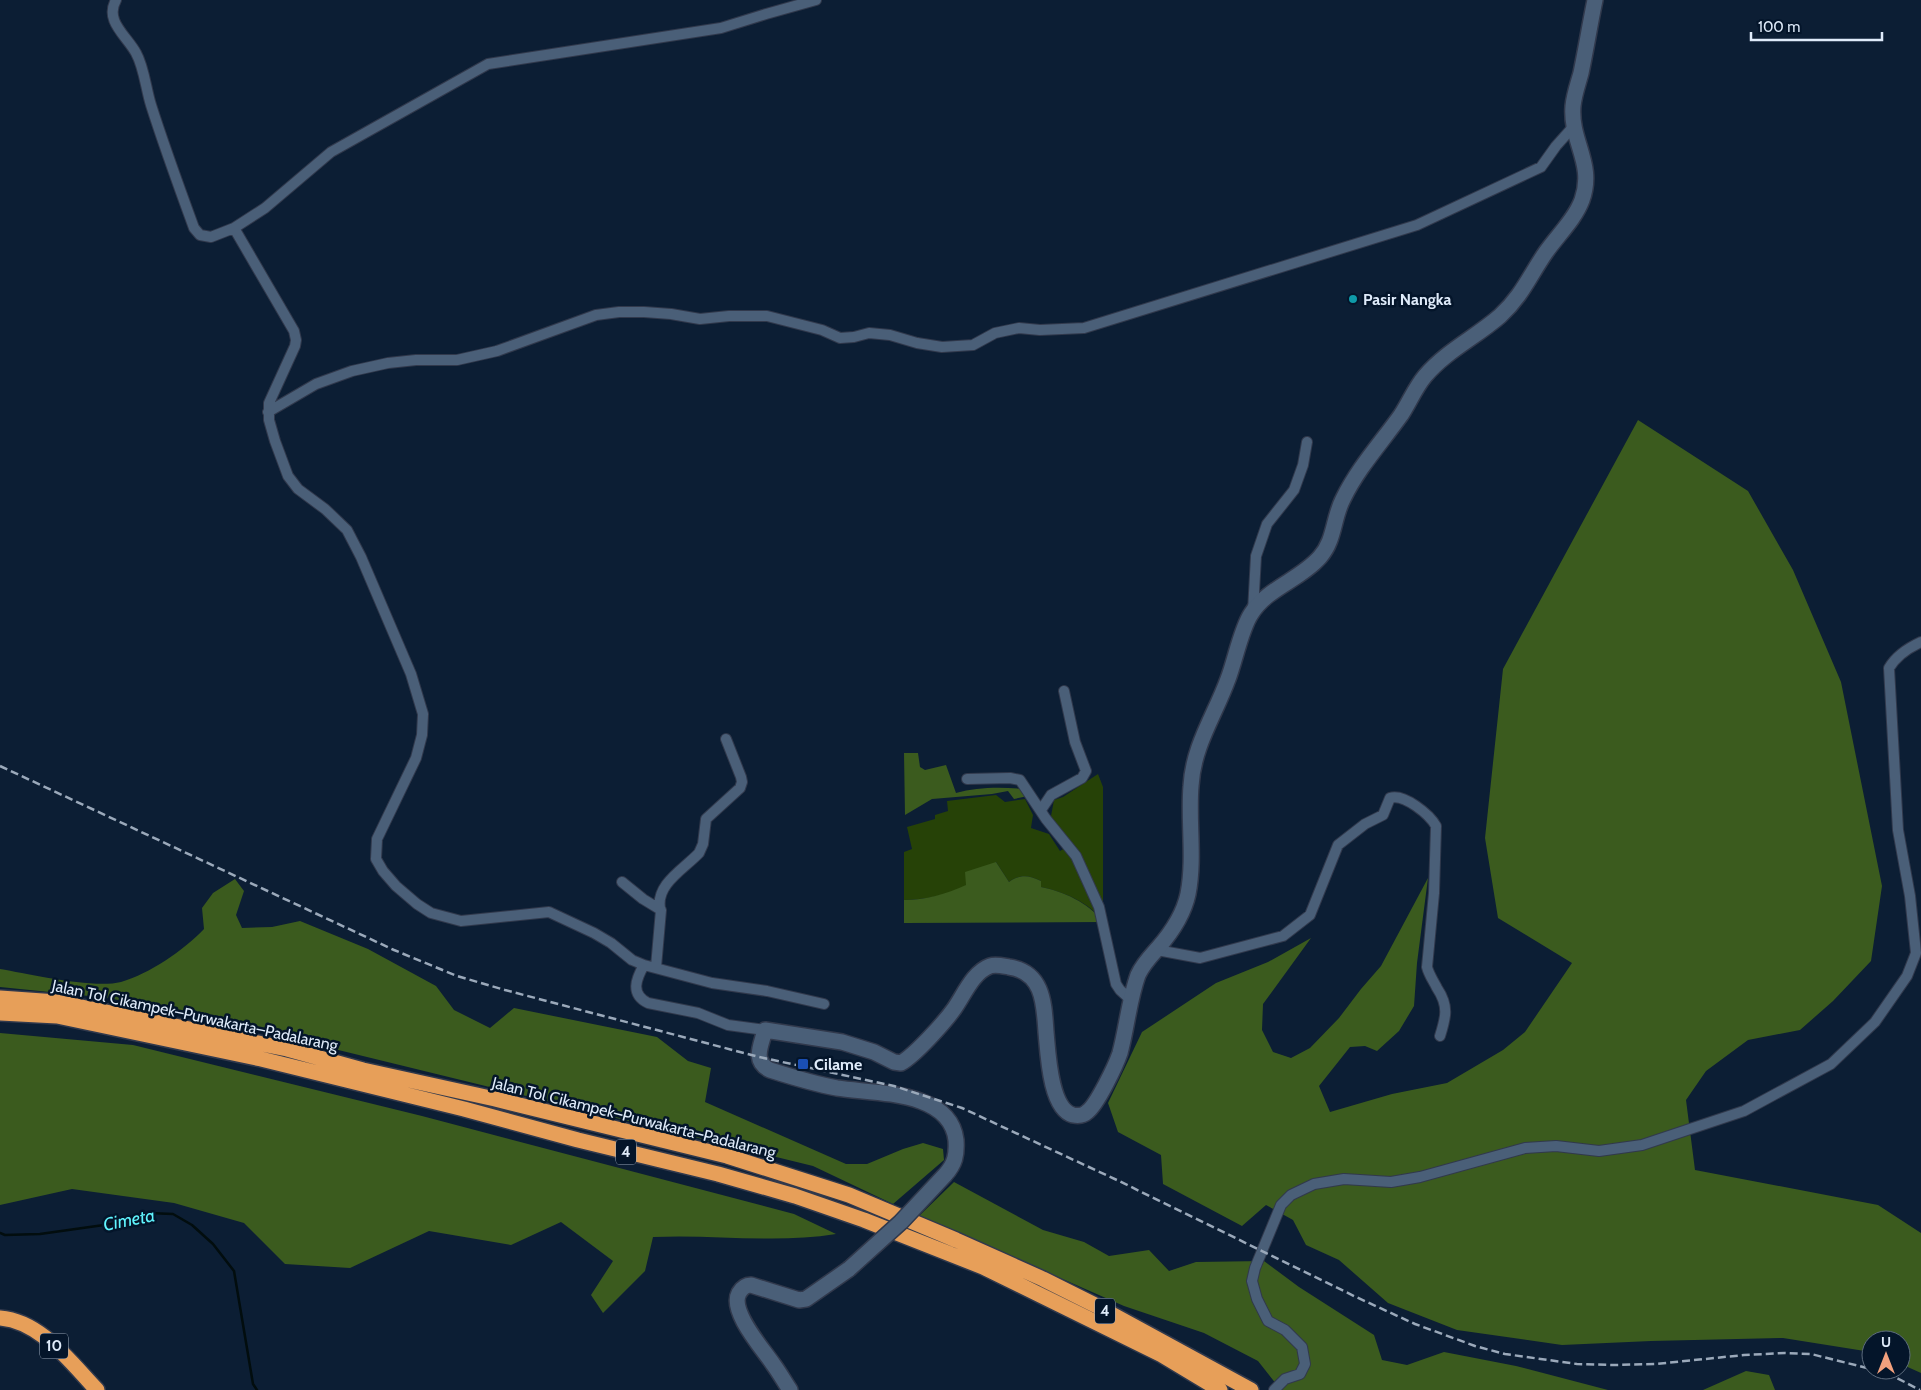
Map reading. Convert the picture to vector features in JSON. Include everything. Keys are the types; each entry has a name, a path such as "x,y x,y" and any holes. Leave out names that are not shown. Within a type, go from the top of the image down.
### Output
{"highway":[{"name":"Jalan Tol Cikampek–Purwakarta–Padalarang","path":"0,998 57,1002 288,1049 363,1070 505,1101 727,1156 849,1195 956,1240 1043,1279 1095,1305 1251,1390"},
{"name":"Jalan Tol Cikampek–Purwakarta–Padalarang","path":"0,1013 57,1016 261,1059 718,1174 795,1196 864,1220 983,1267 1162,1356 1220,1390"},
{"name":"10","path":"0,1318 16,1320 46,1338 97,1390"}],"street":[{"path":"116,0 113,6 113,16 116,25 137,54 150,103 194,228 200,235 210,237 234,228 265,208 331,152 488,64 721,28 816,0"},
{"path":"644,965 635,987 642,1000 648,1003 698,1013 728,1026 842,1042 901,1063 942,1025 973,980 984,970 997,965 1016,968 1031,977 1042,996 1046,1009 1046,1032 1056,1097 1063,1109 1069,1114 1078,1116 1087,1112 1094,1105 1116,1064 1134,984 1143,965 1166,939 1188,895 1190,786 1196,753 1227,682 1249,617 1260,601 1302,574 1322,555 1330,540 1337,513 1348,489 1359,470 1403,412 1424,377 1442,360 1501,315 1521,294 1544,255 1580,204 1585,190 1587,175 1585,162 1573,127 1573,105 1595,0"},
{"path":"268,412 316,384 352,371 388,363 416,360 457,360 497,352 596,315 619,312 671,314 700,319 729,316 767,316 822,330 840,338 869,333 890,334 917,343 942,347 973,345 995,333 1019,328 1040,330 1084,328 1417,225 1541,167 1573,127"},
{"path":"234,228 294,331 296,340 295,346 270,398 268,412 275,441 288,476 298,489 338,520 347,530 361,556 411,674 423,714 422,736 416,758 376,839 376,859 383,871 416,904 431,913 460,921 549,912 594,933 611,943 632,960 644,965 712,982 767,991 824,1004"},
{"path":"1253,611 1256,556 1267,524 1294,490 1303,465 1307,442"},
{"path":"1275,1389 1285,1379 1300,1374 1305,1364 1302,1347 1285,1330 1268,1321 1257,1299 1252,1280 1255,1268 1281,1205 1291,1195 1314,1184 1344,1179 1391,1182 1420,1177 1525,1148 1556,1146 1599,1150 1642,1145 1744,1111 1831,1064 1875,1022 1907,976 1916,953 1910,896 1898,830 1889,668 1893,661 1903,652 1921,642"},
{"path":"1041,810 1051,795 1082,778 1086,771 1075,742 1064,691"},
{"path":"656,967 662,913 659,900 662,891 702,849 706,820 740,788 742,782 726,739"},
{"path":"967,780 1010,778 1020,780 1076,856 1088,879 1101,914 1116,984 1131,1000"},
{"path":"1157,950 1200,958 1283,936 1310,915 1338,845 1365,824 1383,815 1390,798 1398,797 1410,802 1436,826 1434,893 1427,967 1429,976 1443,997 1446,1006 1445,1020 1440,1036"},
{"path":"622,882 642,899 660,908"},
{"path":"765,1030 759,1062 770,1070 836,1088 890,1094 937,1108 949,1119 955,1131 956,1159 953,1166 900,1222 849,1270 806,1299 799,1300 751,1285 746,1285 739,1292 736,1301 737,1306 746,1325 790,1390"}],"green space":[{"path":"1638,420 1748,491 1793,570 1841,682 1882,886 1871,961 1833,1001 1800,1030 1748,1040 1706,1071 1686,1100 1695,1170 1878,1205 1921,1233 1921,1373 1911,1368 1911,1330 1861,1330 1861,1350 1783,1338 1562,1345 1457,1330 1388,1303 1339,1260 1306,1245 1293,1220 1266,1205 1242,1226 1163,1184 1161,1155 1118,1132 1108,1103 1142,1032 1216,983 1268,962 1311,938 1263,1004 1262,1030 1273,1052 1291,1058 1310,1048 1339,1018 1381,966 1428,878 1417,963 1414,1006 1399,1031 1377,1051 1365,1046 1350,1047 1319,1086 1330,1112 1392,1094 1447,1083 1503,1050 1525,1032 1572,963 1498,918 1485,838 1503,669"},
{"path":"904,753 918,753 920,767 925,770 946,765 956,793 1006,788 1023,789 1028,796 1014,799 1008,791 932,799 905,815"},
{"path":"1098,774 1103,787 1103,922 1098,915 1083,903 1067,895 1041,887 1041,881 1021,877 1009,882 996,862 973,881 951,892 919,899 904,900 904,852 912,849 907,827 935,819 935,815 948,811 947,801 996,795 1005,802 1025,799 1033,815 1031,828 1049,834 1060,851 1068,846 1051,816 1054,800 1063,797"},
{"path":"996,862 1009,882 1021,877 1041,881 1041,887 1067,895 1083,903 1103,922 904,923 904,900 928,898 966,885 965,872"},
{"path":"235,879 244,891 236,915 242,928 272,927 300,921 368,949 436,986 454,1010 490,1028 514,1008 657,1037 688,1061 711,1068 705,1102 846,1164 867,1164 923,1143 943,1149 944,1160 893,1204 813,1166 273,1034 109,998 0,987 0,969 94,984 121,982 143,973 176,953 204,929 202,908 213,893"},
{"path":"0,1033 133,1045 422,1116 794,1214 836,1234 768,1239 653,1237 645,1271 603,1313 591,1295 613,1261 561,1222 511,1245 429,1231 350,1268 285,1264 244,1223 174,1203 72,1189 0,1205"},
{"path":"954,1182 1043,1230 1084,1242 1109,1256 1149,1250 1169,1271 1196,1262 1264,1261 1299,1287 1374,1335 1382,1360 1407,1365 1444,1352 1516,1366 1608,1390 1281,1390 1258,1361 1204,1333 1124,1306 919,1216"},
{"path":"1746,1371 1769,1375 1775,1390 1703,1390"}],"waterway":[{"name":"Cimeta","path":"0,1233 5,1235 40,1234 111,1224 148,1213 173,1214 192,1225 213,1244 234,1271 253,1384 257,1390"}],"railway":[{"path":"0,766 394,950 457,976 759,1057 894,1086 962,1108 1119,1181 1356,1297 1415,1324 1475,1346 1505,1354 1577,1364 1656,1364 1785,1353 1811,1354 1861,1366"},
{"path":"1901,1380 1920,1390"}],"place":[{"name":"Pasir Nangka","path":"1353,299"},
{"name":"Cilame","path":"803,1064"}]}
